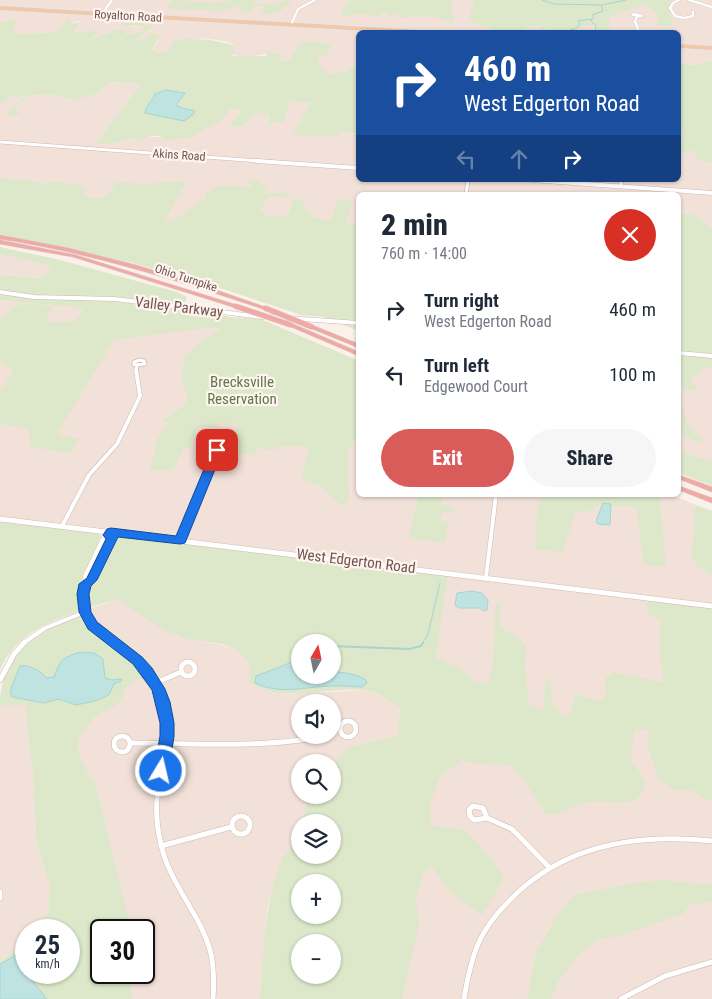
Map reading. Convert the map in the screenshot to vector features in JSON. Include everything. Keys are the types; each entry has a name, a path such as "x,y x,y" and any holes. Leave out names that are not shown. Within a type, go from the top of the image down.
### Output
{"highway":[{"name":"Ohio Turnpike","path":"0,237 78,252 139,268 266,308 356,345"},
{"name":"Ohio Turnpike","path":"0,242 74,256 235,306 291,325 356,353"},
{"path":"681,478 712,490"},
{"path":"681,489 712,501"}],"main road":[{"name":"Royalton Road","path":"0,8 383,30"},
{"path":"681,46 712,48"}],"street":[{"path":"102,14 112,0"},
{"path":"291,25 298,9 315,0"},
{"path":"679,0 670,9 675,16 688,18 693,16 693,12"},
{"path":"689,0 712,7"},
{"path":"637,17 636,22 638,30"},
{"name":"Akins Road","path":"0,142 356,168"},
{"path":"562,182 712,193"},
{"path":"620,182 621,186"},
{"name":"Valley Parkway","path":"0,292 34,297 115,299 245,315 356,323"},
{"path":"681,353 712,356"},
{"path":"62,526 89,475 117,444 140,396 141,390 136,372 137,366"},
{"path":"180,540 217,450"},
{"path":"486,577 496,497"},
{"name":"West Edgerton Road","path":"0,519 110,534 180,540 712,606"},
{"path":"86,584 91,580 112,538 110,534 104,536 85,576 86,584 83,599 85,612 92,626 138,660 155,683 163,702 166,718 166,744 157,800 161,846 170,875 185,903 202,928 210,947 214,968 213,999"},
{"path":"0,680 12,654 32,634 55,622 85,612"},
{"path":"155,683 181,672"},
{"path":"131,743 276,744 291,742"},
{"path":"488,818 512,829 549,867"},
{"path":"161,846 231,827"},
{"path":"464,999 468,973 479,943 490,923 517,891 549,867 570,857 609,845 653,839 712,841"},
{"path":"0,892 0,898"},
{"path":"621,999 665,976 712,962"}],"shaded area":[{"path":"0,0 712,0 712,48 681,46 681,30 402,30 0,7"},
{"path":"0,9 368,30 356,30 356,65 347,71 327,74 302,41 290,61 279,60 268,54 244,57 232,55 234,45 225,41 201,38 164,53 157,53 152,49 158,41 152,32 147,40 136,40 152,29 138,22 122,23 132,27 142,26 144,28 140,32 127,35 116,30 88,41 97,35 85,30 80,33 74,32 80,22 78,21 58,32 15,34 12,29 15,18 0,23"},
{"path":"681,48 712,50 712,60 694,65 681,63"},
{"path":"111,82 141,84 95,144 110,144 130,137 136,137 134,141 145,137 162,137 224,115 231,109 239,109 240,113 230,126 240,127 258,113 269,115 268,125 274,122 284,122 290,101 310,103 294,134 340,135 339,131 356,134 356,167 0,141 0,105 13,95 25,95 5,117 20,114 14,109 28,96 51,94 69,99 96,94"},
{"path":"0,143 356,168 356,182 547,182 712,194 712,351 681,348 681,192 356,192 356,317 0,222"},
{"path":"693,151 697,159 712,163 712,192 580,182 681,182 681,157 683,152"},
{"path":"0,254 52,265 43,278 0,275"},
{"path":"0,300 240,322 260,319 356,360 356,497 677,497 712,512 712,603 0,516"},
{"path":"706,367 712,367 712,462 681,451 681,384 698,390 690,380"},
{"path":"448,574 712,608 712,999 394,999 440,622"},
{"path":"118,599 177,636 235,648 244,656 251,670 286,694 367,690 388,699 400,708 397,736 347,748 341,755 291,754 291,804 307,804 304,814 291,814 291,848 281,862 268,905 260,999 132,999 131,984 155,984 155,919 127,919 95,781 78,758 79,742 84,727 101,713 117,704 128,686 122,651 95,633 85,620 77,617 75,613"},
{"path":"0,705 27,705 27,729 33,774 36,838 50,888 48,911 43,919 15,919 15,950 0,962"}],"green space":[{"path":"172,0 217,3 234,0 259,0 254,2 254,4 275,4 291,0 282,10 274,13 260,14 265,6 256,6 247,13 241,11 239,6 217,12 168,9"},
{"path":"349,0 454,0 451,3 451,10 455,20 450,22 432,16 420,15 398,18 398,14 394,12 390,17 386,17 388,11 381,12 379,16 341,15"},
{"path":"474,0 676,0 669,7 673,26 659,26 656,13 646,4 607,17 610,22 608,30 599,30 590,25 570,30 551,30 552,27 546,27 546,30 540,30 541,26 528,26 524,30 492,30 469,20"},
{"path":"15,18 16,23 12,29 16,34 57,32 67,19 72,20 70,22 72,24 80,22 74,32 89,30 98,34 88,41 116,30 124,30 127,35 140,32 144,28 142,26 124,26 122,23 138,22 155,26 136,40 147,39 152,32 160,36 152,49 157,53 168,52 175,40 198,39 235,46 232,56 265,56 268,54 265,52 268,51 281,55 280,60 289,61 302,41 331,44 328,54 316,58 327,74 347,71 356,65 356,134 340,131 340,136 293,135 310,103 290,101 284,122 274,122 270,126 268,126 269,115 258,113 240,127 229,126 240,113 239,109 231,109 220,121 189,138 166,140 162,137 154,136 134,142 136,137 110,144 95,144 141,84 111,82 96,94 78,99 69,99 51,94 28,96 14,109 21,114 4,117 24,96 13,95 0,105 0,23"},
{"path":"712,60 712,163 697,159 693,151 683,152 681,157 681,63 694,65"},
{"path":"0,177 47,184 53,181 80,185 85,189 84,197 96,198 107,195 116,182 146,184 183,181 185,184 165,220 171,222 204,200 206,194 217,186 251,187 252,184 246,182 254,180 268,186 268,189 262,190 264,193 280,193 283,190 289,194 288,197 268,197 260,211 270,217 287,216 293,204 290,199 305,200 304,209 308,210 311,216 330,222 338,200 353,201 346,223 356,224 356,330 324,317 301,315 223,289 133,263 0,234"},
{"path":"681,214 685,214 694,215 712,229 712,367 700,371 691,380 699,391 683,389 681,383"},
{"name":"Brecksville Reservation","path":"0,247 60,260 177,292 187,297 185,302 229,317 260,319 356,360 356,440 353,441 348,451 349,499 343,506 321,486 301,479 309,447 281,446 274,450 257,448 254,455 230,452 227,444 232,441 238,424 220,423 217,428 198,426 189,448 184,448 173,470 149,471 158,437 169,423 162,421 183,406 188,399 182,381 185,357 204,339 221,330 214,327 114,340 57,434 79,439 71,453 31,447 28,428 0,424 0,392 13,372 0,361 0,320 23,304 52,306 46,320 47,323 75,321 84,308 0,300 0,275 43,278 51,266 0,254"},
{"path":"681,407 689,427 703,440 697,442 681,434"},
{"path":"681,451 712,462 712,486 681,474"},
{"path":"418,497 442,497 441,505 452,506 453,512 442,513 440,520 449,522 445,543 409,538"},
{"path":"542,497 659,497 666,566 644,565 636,507 599,504 591,511 577,512 574,514 563,552 535,549 538,501"},
{"path":"696,505 712,511 712,575 698,567 692,557"},
{"path":"0,520 96,533 101,536 82,580 79,591 80,608 75,613 31,633 13,649 0,670"},
{"path":"126,536 448,574 436,657 465,671 474,683 489,683 494,653 496,602 500,604 500,627 520,639 526,647 525,668 529,705 544,710 546,676 551,685 552,700 562,716 571,713 575,694 602,702 606,692 605,679 614,672 664,683 659,650 661,621 647,613 648,600 712,608 712,800 706,800 691,790 675,790 659,780 648,747 649,729 634,731 631,759 645,782 640,795 636,799 618,803 590,802 552,815 546,815 524,781 510,765 483,765 462,760 455,767 441,774 432,800 430,820 431,826 464,830 493,860 504,878 482,915 448,890 431,866 423,874 416,898 419,925 402,999 260,999 268,914 280,864 291,847 291,864 341,864 341,814 304,814 307,804 341,804 341,755 347,748 397,736 400,708 379,695 365,690 350,689 291,694 263,689 250,682 249,667 244,657 236,650 171,633 118,599 86,608 89,592 115,538"},
{"path":"77,617 82,618 93,630 128,657 146,675 129,685 122,698 114,707 101,713 91,721 80,737 78,746 82,763 95,781 128,919 90,919 90,984 131,984 132,999 0,999 0,962 15,950 15,984 80,984 80,919 43,919 48,911 50,888 36,838 33,774 27,729 27,705 0,705 3,683 10,663 31,638 53,625"},
{"path":"661,880 712,885 712,902 689,905 684,913 626,934 597,940 577,956 558,982 551,999 527,999 536,953 558,914 575,895 634,883"}],"water":[{"path":"165,90 185,93 176,105 195,111 194,114 184,121 145,113 155,94"},
{"path":"603,503 611,504 610,525 598,524 596,521"},
{"path":"472,591 482,593 488,600 487,610 483,611 481,608 459,608 455,605 457,593"},
{"path":"80,652 94,653 103,659 105,678 112,680 122,679 114,684 109,695 95,701 76,705 59,699 44,703 12,697 10,691 20,666 34,669 46,678 54,677 62,660"},
{"path":"291,662 291,684 341,684 341,672 358,676 366,680 367,683 362,687 335,686 274,689 255,683 256,676"},
{"path":"15,956 15,984 35,984 47,999 0,999 0,964"}],"waterway":[{"path":"542,0 555,4 600,5"},
{"path":"595,30 596,26 591,21 594,17 592,15 603,11 601,5 626,0"},
{"path":"571,30 577,28 580,24 578,21 592,19"},
{"path":"422,644 428,634 440,583"},
{"path":"341,646 409,649 421,646 423,643"}],"route":[{"path":"161,771 167,736 167,723 159,689 148,671 138,660 92,626 86,617 83,594 86,584 91,580 112,538 109,535 111,532 180,540 217,450"}]}
